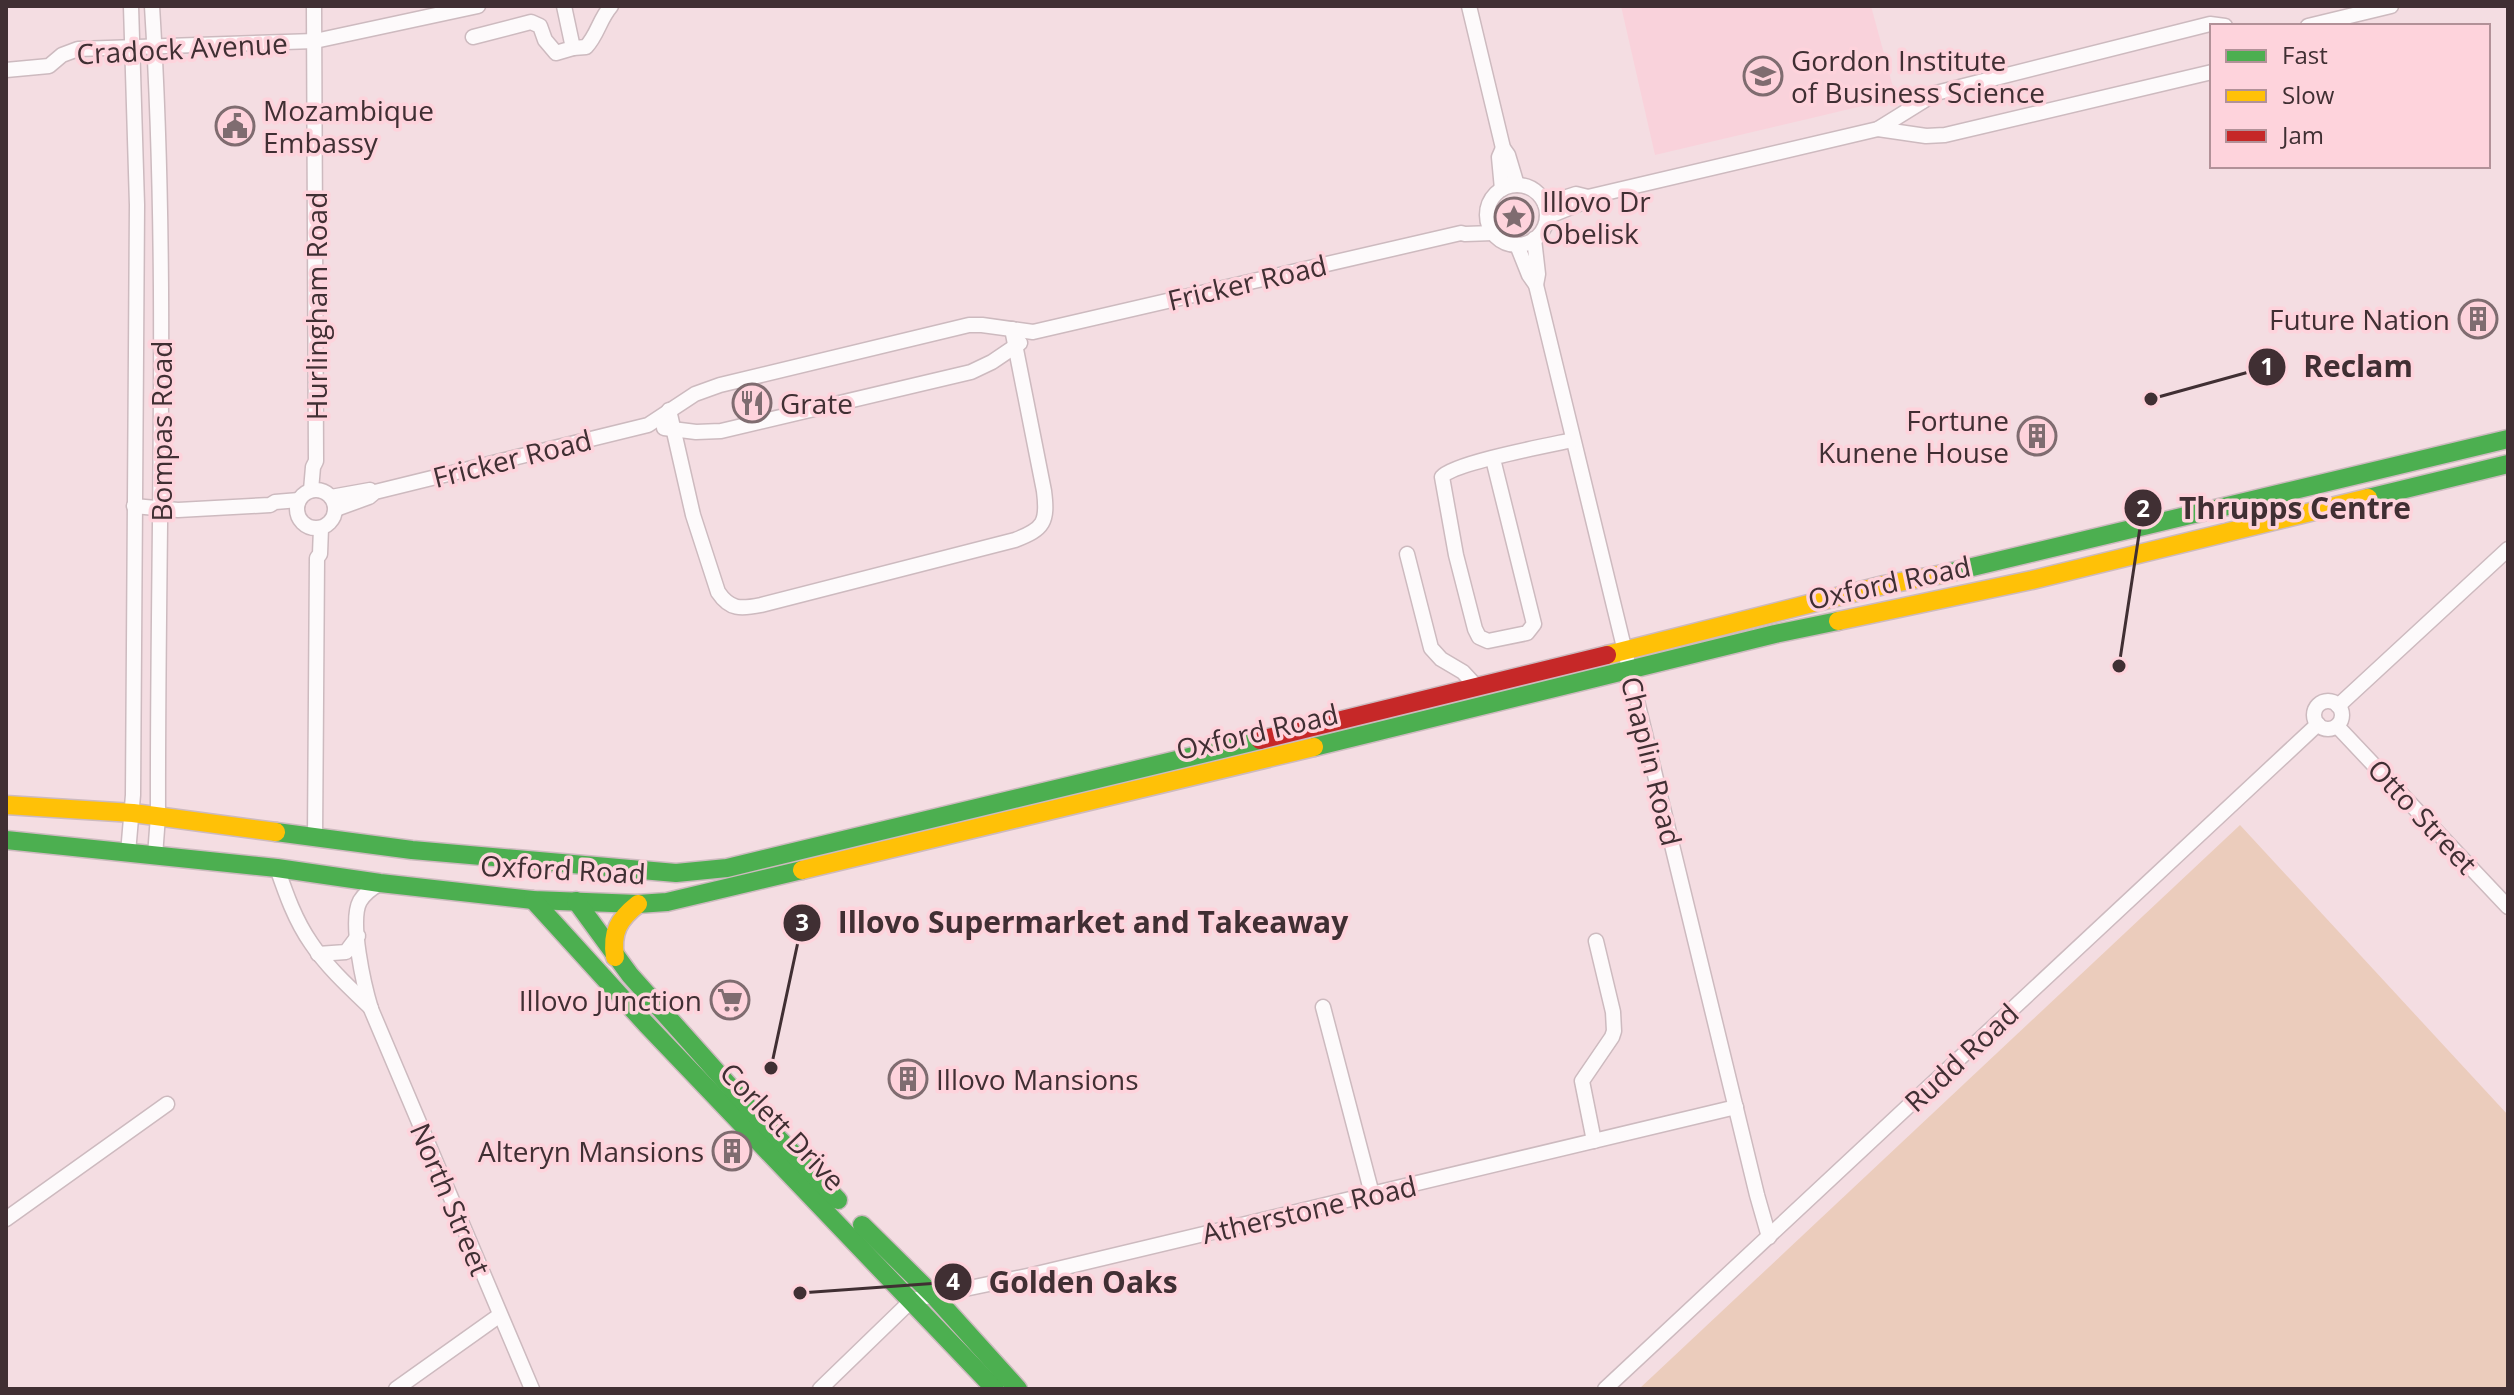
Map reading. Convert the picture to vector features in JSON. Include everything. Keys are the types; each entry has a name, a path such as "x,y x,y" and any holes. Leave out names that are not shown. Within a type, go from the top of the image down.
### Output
{"main road":[{"name":"Oxford Road","path":"6,805 133,813 412,850 526,861 676,873 727,868 1345,720 1884,585 1938,575 2508,439"},
{"name":"Oxford Road","path":"6,840 277,868 533,900 638,904 695,896 1775,634 2046,577 2508,464"},
{"name":"Corlett Drive","path":"526,861 565,884 615,957 749,1108 879,1244 934,1296 1018,1389"},
{"name":"Corlett Drive","path":"533,900 719,1102 995,1389"},
{"path":"615,957 612,946 614,929 638,904"}],"street":[{"name":"Bompas Road","path":"128,853 133,813 137,205 131,6"},
{"name":"Bompas Road","path":"152,6 160,191 162,509 155,856"},
{"name":"Hurlingham Road","path":"309,524 297,509 319,497 313,467 316,461 314,6"},
{"name":"Cradock Avenue","path":"6,70 49,66 62,55 78,49 315,41 478,6"},
{"path":"564,6 573,48"},
{"path":"473,37 531,22 540,26 545,40 556,53 586,47 596,36 600,19 611,6"},
{"path":"1469,6 1503,148 1517,185"},
{"path":"2316,24 2391,6"},
{"path":"1546,210 1576,194 1588,197 1878,129 1936,93 2210,24"},
{"path":"1878,129 1926,136 1945,135 2210,72"},
{"path":"1502,189 1499,157 1503,148"},
{"path":"1517,185 1535,192 1546,210 1540,233 1534,239 1517,245 1493,233 1487,216 1489,205 1494,195 1502,189 1517,185"},
{"name":"Fricker Road","path":"1461,233 1487,216"},
{"name":"Fricker Road","path":"270,505 367,490 375,492 648,425 695,394 720,385 969,325 1033,332 1461,233 1493,233"},
{"name":"Chaplin Road","path":"1534,239 1538,274 1536,285"},
{"name":"Chaplin Road","path":"1517,245 1536,285 1769,1237"},
{"path":"669,410 693,515 718,592 733,607 761,605 1015,540 1040,527 1045,520 1044,491 1012,329"},
{"name":"Fricker Road","path":"648,425 696,432 721,431 915,386 982,368 1016,347 1033,332"},
{"path":"1493,459 1534,624 1527,633 1488,641 1479,637 1475,629 1456,555 1442,477 1450,469 1573,440"},
{"path":"315,838 317,558 313,554 309,524 329,524 319,497"},
{"name":"Fricker Road","path":"134,506 162,509 270,505 309,524"},
{"path":"2338,706 2508,549"},
{"path":"1407,554 1431,648 1476,686"},
{"path":"2330,702 2338,706 2342,714 2337,726 2327,729 2318,724 2314,716 2320,704 2330,702"},
{"name":"Rudd Road","path":"1605,1389 2318,724"},
{"name":"Otto Street","path":"2337,726 2508,907"},
{"name":"North Street","path":"277,868 298,921 318,954 371,1009"},
{"name":"North Street","path":"380,883 358,903 359,956 371,1009 532,1389"},
{"path":"318,954 346,952 358,936"},
{"path":"1594,1141 1582,1081 1612,1037 1614,1022 1596,941"},
{"path":"1323,1007 1372,1194"},
{"path":"6,1219 167,1104"},
{"name":"Atherstone Road","path":"912,1300 1032,1275 1736,1107"},
{"path":"820,1389 912,1300"},
{"path":"396,1389 500,1315"}],"shaded area":[{"name":"Gordon Institute of Business Science","path":"1621,6 1871,6 1896,98 1655,155"},
{"path":"2240,825 2508,1115 2508,1389 1639,1389"}],"traffic: fast":[{"path":"1943,574 2508,439"},
{"path":"2368,498 2508,464"},
{"path":"1314,747 1838,621"},
{"path":"276,832 412,850 676,873 727,868 1260,740"},
{"path":"6,840 277,868 533,900 638,904 667,902 802,870"},
{"path":"533,900 646,1024 995,1389"},
{"path":"576,901 630,975 749,1108 838,1200"},
{"path":"862,1225 934,1296 1018,1389"}],"traffic: slow":[{"path":"1838,621 2032,580 2368,498"},
{"path":"1607,655 1884,585 1943,574"},
{"path":"802,870 1314,747"},
{"path":"6,805 133,813 276,832"},
{"path":"615,957 614,940 618,927 638,904"}],"traffic: jam":[{"path":"1260,740 1607,655"}],"place":[{"name":"Gordon Institute of Business Science","path":"1763,76"},
{"name":"Mozambique Embassy","path":"235,126"},
{"name":"Illovo Dr Obelisk","path":"1514,217"},
{"name":"Future Nation","path":"2478,319"},
{"name":"Reclam","path":"2151,399"},
{"name":"Grate","path":"752,403"},
{"name":"Fortune Kunene House","path":"2037,436"},
{"name":"Thrupps Centre","path":"2119,666"},
{"name":"Illovo Junction","path":"730,1000"},
{"name":"Illovo Supermarket and Takeaway","path":"771,1068"},
{"name":"Illovo Mansions","path":"908,1079"},
{"name":"Alteryn Mansions","path":"732,1151"},
{"name":"Golden Oaks","path":"800,1293"}]}
